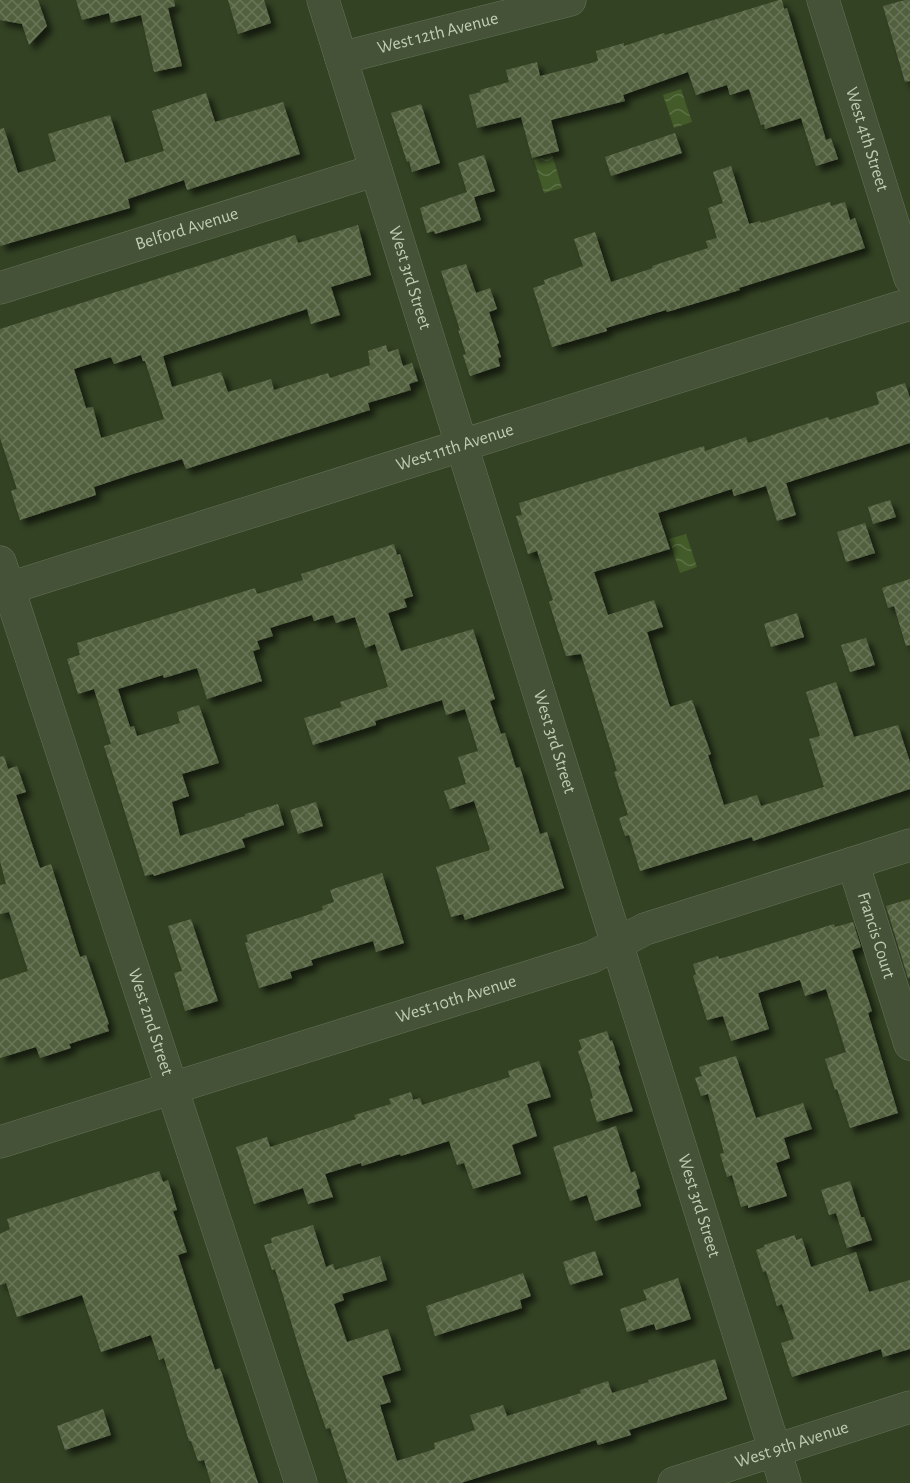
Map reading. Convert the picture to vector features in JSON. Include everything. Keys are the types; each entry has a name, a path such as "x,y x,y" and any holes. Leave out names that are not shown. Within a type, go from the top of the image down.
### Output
{"street":[{"name":"West 3rd Street","path":"323,0 785,1483"},
{"name":"West 12th Avenue","path":"341,58 570,0"},
{"name":"West 4th Street","path":"823,0 910,278"},
{"name":"Belford Avenue","path":"0,288 376,170"},
{"name":"West 11th Avenue","path":"3,580 461,445 910,304"},
{"name":"West 2nd Street","path":"3,580 301,1483"},
{"name":"West 10th Avenue","path":"0,1142 592,957 645,929 910,845"},
{"name":"Francis Court","path":"853,863 910,1044"},
{"name":"West 9th Avenue","path":"674,1483 910,1407"}],"water":[{"path":"681,89 692,122 674,128 663,95"},
{"path":"552,154 562,188 544,193 534,160"},
{"path":"686,534 697,567 680,573 669,539"}],"building":[{"path":"0,0 38,0 47,26 29,45 22,24 0,20"},
{"path":"76,0 174,0 175,6 168,8 182,66 154,72 141,15 111,23 109,13 82,20"},
{"path":"228,0 264,0 271,23 238,34"},
{"path":"782,0 784,9 787,8 826,140 831,138 838,159 816,166 801,118 765,129 764,124 761,125 749,89 730,95 727,85 696,95 688,72 623,95 625,101 551,120 559,151 532,158 521,117 477,128 469,95 509,82 506,70 537,62 540,76 595,62 598,60 596,51 624,43 624,46 664,33 665,35"},
{"path":"910,0 910,81 905,82 883,6"},
{"path":"206,93 215,122 283,102 300,154 187,190 184,180 128,199 130,208 0,246 0,129 4,128 18,173 56,161 48,134 110,115 125,163 164,151 152,111"},
{"path":"421,104 440,163 412,172 391,113"},
{"path":"675,133 682,153 611,176 605,157"},
{"path":"484,155 495,191 474,197 481,220 435,234 434,231 427,233 420,208 467,192 458,163"},
{"path":"731,166 749,224 760,221 761,223 830,202 831,206 845,202 850,220 855,218 865,248 739,288 740,290 606,328 607,331 552,347 533,288 545,284 544,280 583,266 574,239 595,232 611,282 708,248 706,241 717,238 708,208 723,203 713,172"},
{"path":"358,225 371,275 331,287 340,315 311,324 307,309 163,356 172,387 221,372 228,392 271,379 274,390 328,373 330,378 370,365 368,351 386,345 388,352 398,349 403,366 412,363 418,381 409,384 411,390 368,403 370,410 186,469 182,459 133,474 94,487 96,495 20,520 11,491 17,489 0,438 0,329 295,235 298,243","holes":["141,355 145,361 164,419 101,438 93,407 86,408 74,369 111,357 114,364"]},
{"path":"466,264 476,293 490,288 497,309 489,312 501,357 498,358 500,366 470,376 463,355 466,354 458,330 460,330 441,271"},
{"path":"905,383 910,398 910,443 786,483 796,515 777,521 766,486 734,496 732,489 658,513 670,549 594,572 608,615 654,600 663,627 647,632 670,707 692,700 711,754 708,755 724,805 757,795 761,806 824,787 809,739 820,736 806,692 836,682 854,737 898,725 910,762 910,789 753,841 752,837 640,871 629,835 625,836 619,818 628,815 581,654 566,656 549,602 553,600 537,551 528,554 516,516 522,515 519,503 704,446 705,451 746,437 748,443 828,417 829,420 879,404 876,392"},
{"path":"890,500 896,517 873,524 868,507"},
{"path":"865,523 875,553 846,562 837,532"},
{"path":"394,544 397,555 400,554 413,596 404,599 407,607 388,613 401,651 473,629 495,699 490,701 501,734 505,733 516,768 520,767 540,834 547,832 564,888 465,920 463,914 451,917 436,867 490,850 474,801 450,809 444,791 466,784 458,757 478,751 465,709 446,715 442,700 375,721 376,725 313,745 304,718 342,707 340,702 388,687 375,644 365,648 355,617 336,623 333,615 314,621 312,615 270,628 273,636 257,641 260,649 253,651 262,681 207,699 197,668 164,678 163,675 118,689 130,727 134,726 137,736 180,723 177,712 199,705 219,763 182,774 189,796 172,802 180,836 278,804 284,825 242,839 245,847 154,876 153,874 145,876 104,746 111,744 94,689 78,694 67,659 80,655 77,643 255,588 257,594 303,580 301,574"},
{"path":"910,579 910,645 906,646 894,606 888,608 882,588"},
{"path":"797,613 804,637 771,647 764,624"},
{"path":"866,638 875,665 850,672 841,645"},
{"path":"4,756 8,769 17,766 26,792 16,795 40,868 51,864 80,957 86,955 109,1024 107,1025 109,1031 69,1044 71,1048 40,1058 36,1047 0,1058 0,980 28,971 9,912 0,914 0,885 6,884 0,861 0,757"},
{"path":"316,802 323,826 298,834 290,810"},
{"path":"382,873 404,943 376,952 373,941 311,960 313,965 290,972 292,978 259,988 245,943 248,942 246,935 323,910 322,906 334,902 330,890"},
{"path":"910,899 910,978 908,978 886,906"},
{"path":"191,919 218,1001 185,1011 174,973 182,971 168,926"},
{"path":"853,922 861,947 852,950 872,1011 868,1013 898,1113 850,1128 825,1059 846,1052 826,989 805,996 800,980 758,993 769,1029 731,1041 723,1016 707,1020 693,976 696,974 693,964 718,956 719,959 834,924 835,927"},
{"path":"607,1031 610,1041 612,1040 633,1111 597,1122 590,1099 593,1098 589,1083 578,1051 582,1049 579,1040"},
{"path":"736,1056 756,1118 803,1103 812,1129 784,1138 790,1158 776,1163 787,1196 748,1208 748,1205 741,1207 732,1175 727,1177 720,1154 724,1153 708,1094 701,1096 695,1078 702,1076 699,1067"},
{"path":"539,1061 551,1097 527,1104 537,1136 512,1145 521,1174 473,1189 464,1163 457,1165 449,1141 401,1156 400,1154 362,1166 361,1163 325,1174 333,1197 308,1204 303,1188 254,1204 236,1147 267,1137 270,1147 356,1119 354,1115 391,1104 389,1099 411,1092 413,1100 420,1098 422,1105 510,1077 508,1071"},
{"path":"616,1126 631,1173 635,1171 640,1188 636,1190 641,1206 595,1221 587,1195 570,1201 553,1147"},
{"path":"159,1171 163,1182 168,1180 177,1210 173,1211 187,1252 178,1255 215,1370 220,1368 258,1483 211,1483 204,1460 198,1461 191,1441 189,1441 164,1358 159,1360 151,1335 101,1352 82,1295 17,1317 6,1283 0,1285 0,1234 10,1229 7,1219"},
{"path":"850,1181 861,1217 864,1217 872,1240 847,1248 836,1213 829,1215 821,1190"},
{"path":"313,1225 326,1267 333,1264 335,1270 380,1256 387,1280 342,1294 344,1300 334,1304 347,1342 388,1329 401,1370 382,1376 391,1402 380,1405 397,1461 435,1449 434,1443 475,1430 470,1415 503,1405 507,1416 581,1393 580,1390 608,1381 612,1393 715,1359 727,1399 629,1430 631,1435 598,1445 596,1440 461,1483 348,1483 330,1428 326,1429 275,1269 272,1270 264,1245 272,1243 271,1238"},
{"path":"795,1235 796,1240 802,1238 811,1267 856,1252 869,1292 910,1280 910,1349 883,1357 881,1349 792,1377 781,1343 794,1339 782,1304 777,1306 766,1271 763,1272 756,1250"},
{"path":"595,1251 603,1275 570,1285 563,1262"},
{"path":"523,1273 531,1296 520,1300 522,1308 435,1336 426,1306"},
{"path":"678,1278 691,1319 656,1330 654,1324 627,1332 620,1309 647,1300 643,1290"},
{"path":"103,1409 111,1435 65,1450 57,1426"}]}
